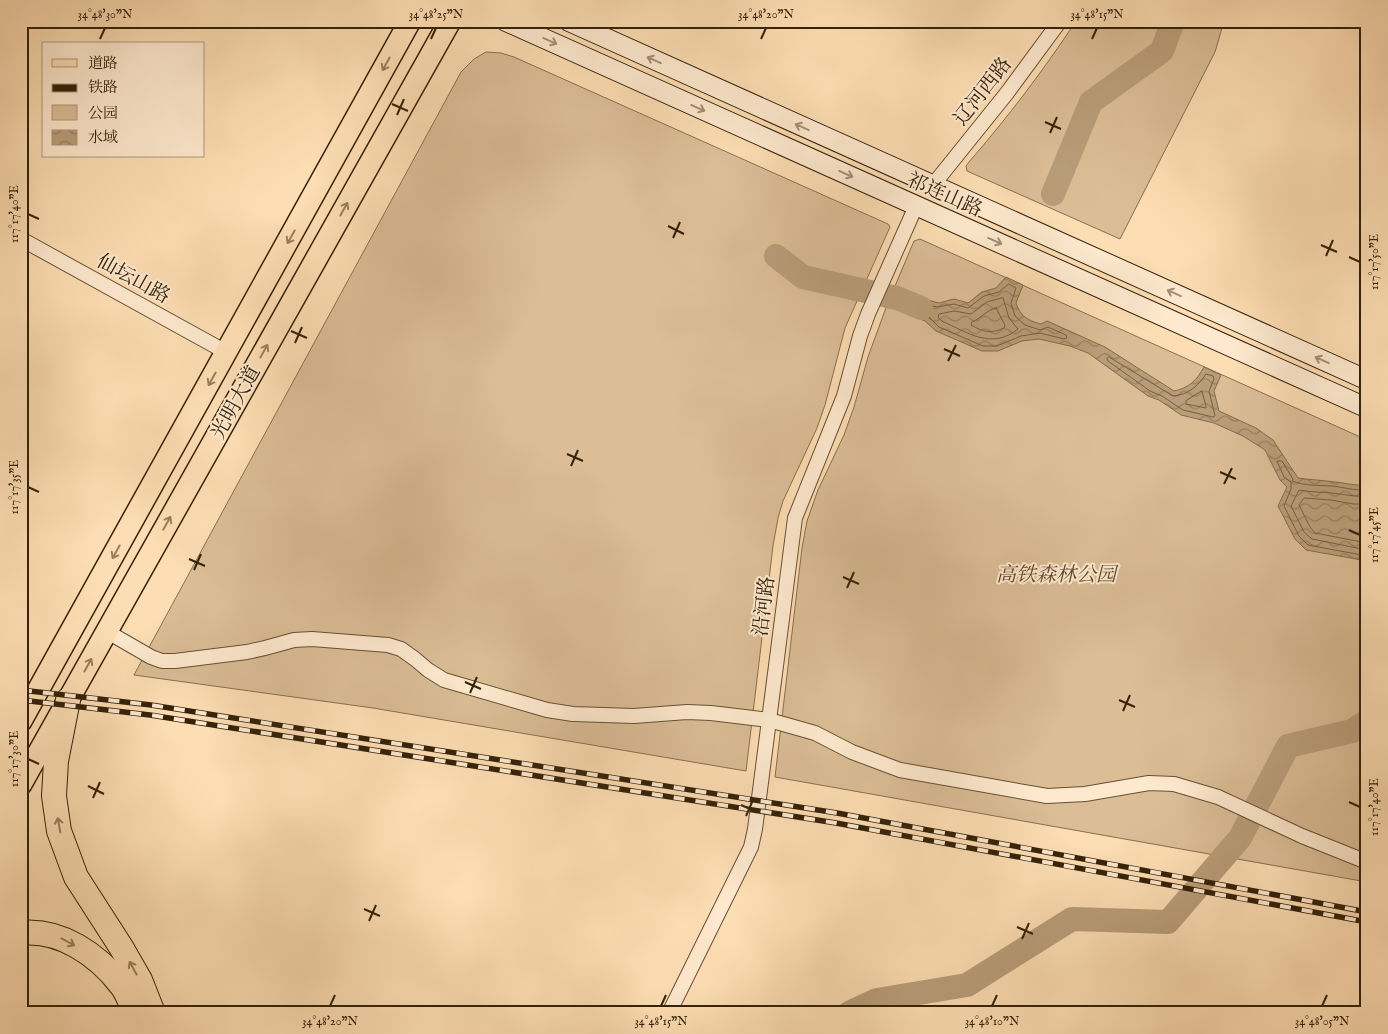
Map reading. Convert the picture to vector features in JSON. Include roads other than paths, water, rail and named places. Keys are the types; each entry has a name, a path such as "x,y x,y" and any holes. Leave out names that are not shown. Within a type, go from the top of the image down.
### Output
{"highway":[{"path":"68,700 56,761 54,796 59,831 76,877 131,964 140,980 153,1013"},
{"path":"21,933 29,932 64,938 95,958 123,986 135,1013"}],"main road":[{"name":"光明大道","path":"21,721 410,21"},
{"name":"光明大道","path":"21,784 450,21"},
{"name":"祁连山路","path":"505,21 1367,408"},
{"name":"祁连山路","path":"568,21 1367,380"}],"street":[{"name":"辽河西路","path":"933,185 1007,94 1060,21"},
{"name":"沿河路","path":"669,1013 751,847 756,829 794,518 844,396 868,314 916,206"},
{"name":"仙坛山路","path":"21,239 226,352"},
{"path":"106,631 151,657 162,661 247,652 294,640 312,639 388,645 401,649 444,680 547,710 573,714 634,716 687,712 711,713 769,720 815,733 852,752 900,770 1047,796 1085,794 1149,783 1174,784 1197,790 1239,806 1309,839 1367,862"}],"water":[{"path":"1006,277 1023,285 1016,303 1020,312 1025,317 1041,324 1047,321 1105,347 1174,391 1192,383 1204,367 1221,375 1214,391 1219,411 1256,428 1273,440 1298,478 1367,485 1367,561 1306,550 1295,539 1278,506 1287,487 1280,480 1265,450 1243,436 1214,423 1181,415 1159,400 1148,396 1088,353 1070,346 1039,339 1022,341 998,351 982,351 936,331 925,321 887,305 895,286 916,297 939,303 954,299 968,303 982,292 996,288"}],"waterway":[{"path":"1053,194 1091,102 1162,51 1173,21"},
{"path":"776,256 803,277 897,298 921,308"},
{"path":"849,1013 877,1000 967,985 1072,919 1168,922 1240,838 1288,746 1352,731 1367,721"}],"railway":[{"path":"21,690 151,705 837,813 1367,912"},
{"path":"21,700 150,715 836,823 1367,922"}],"park label":[{"name":"高铁森林公园","path":"1056,574"}]}
